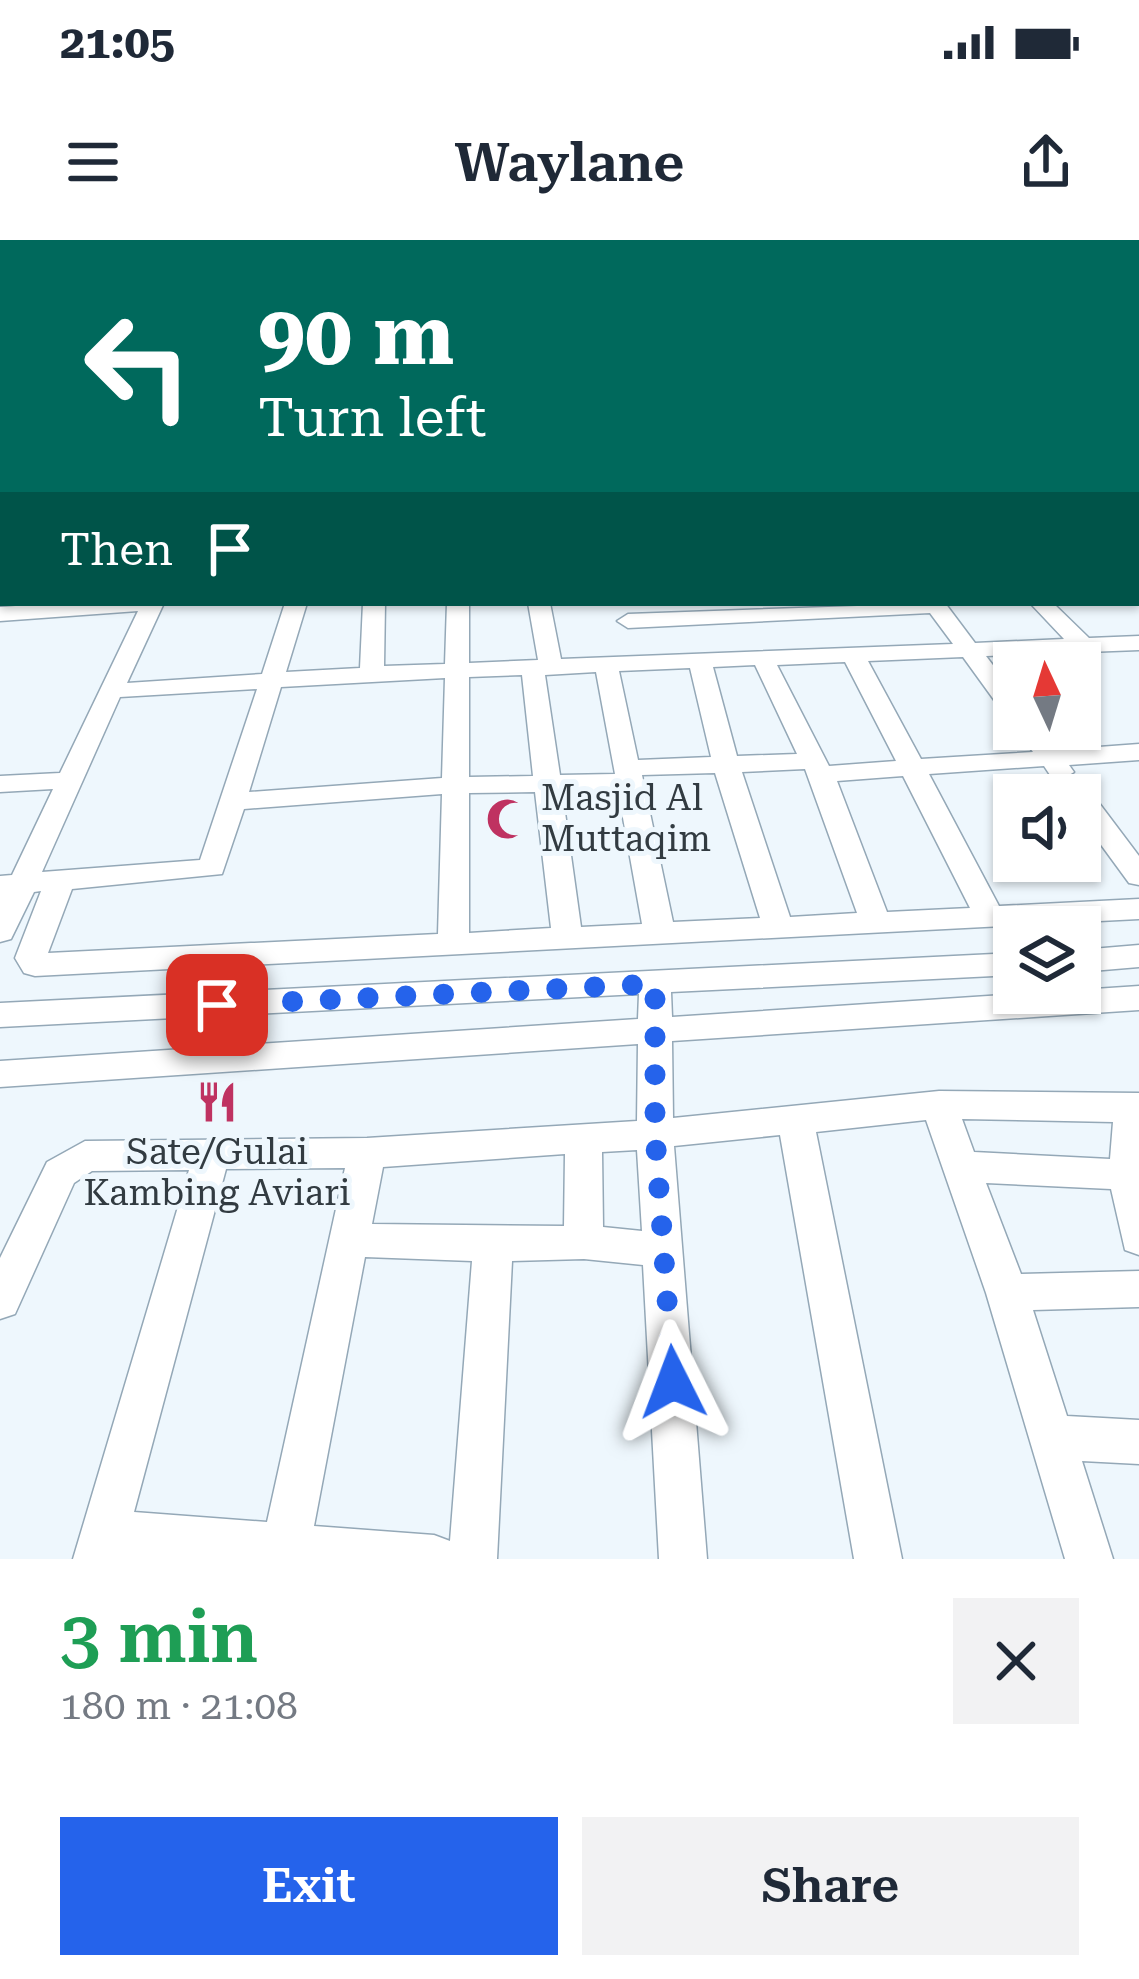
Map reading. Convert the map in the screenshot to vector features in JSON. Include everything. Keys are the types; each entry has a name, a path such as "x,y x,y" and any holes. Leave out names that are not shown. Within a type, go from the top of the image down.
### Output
{"street":[{"path":"5,614 112,606"},
{"path":"0,932 12,884 70,780 151,606"},
{"path":"12,884 212,868 295,606"},
{"path":"372,674 374,606"},
{"path":"453,944 458,850 453,785 458,606"},
{"path":"539,606 548,784 567,936"},
{"path":"641,663 625,612 891,606"},
{"path":"936,606 993,683"},
{"path":"1044,606 1080,642"},
{"path":"1127,643 1139,668"},
{"path":"109,691 372,674 993,649"},
{"path":"854,656 989,915"},
{"path":"763,659 817,768 874,920"},
{"path":"700,662 726,764 777,925"},
{"path":"607,668 659,930"},
{"path":"1045,750 1063,774"},
{"path":"231,802 453,785 548,784 726,764 913,768 1139,752"},
{"path":"0,784 70,780"},
{"path":"1101,825 1139,876"},
{"path":"58,883 31,958 35,965 1139,909"},
{"path":"1101,963 1135,966"},
{"path":"0,1015 993,965"},
{"path":"655,984 655,1134 683,1559"},
{"path":"0,1074 1139,998"},
{"path":"939,1105 1007,1293 1089,1559"},
{"path":"0,1301 60,1173 86,1156 367,1153 655,1134 939,1105 1136,1108 1127,1175 1139,1238"},
{"path":"795,1118 878,1559"},
{"path":"583,1139 584,1242"},
{"path":"286,1545 367,1153"},
{"path":"212,1157 101,1547 286,1545 434,1559"},
{"path":"961,1166 1127,1175"},
{"path":"348,1240 493,1246 584,1242 665,1250"},
{"path":"473,1559 493,1246"},
{"path":"1007,1293 1139,1289"},
{"path":"1054,1437 1139,1442"}],"place":[{"name":"Masjid Al Muttaqim","path":"507,819"},
{"name":"Sate/Gulai Kambing Aviari","path":"217,1102"}],"route":[{"path":"217,1005 655,984 655,1134 673,1382"}]}
